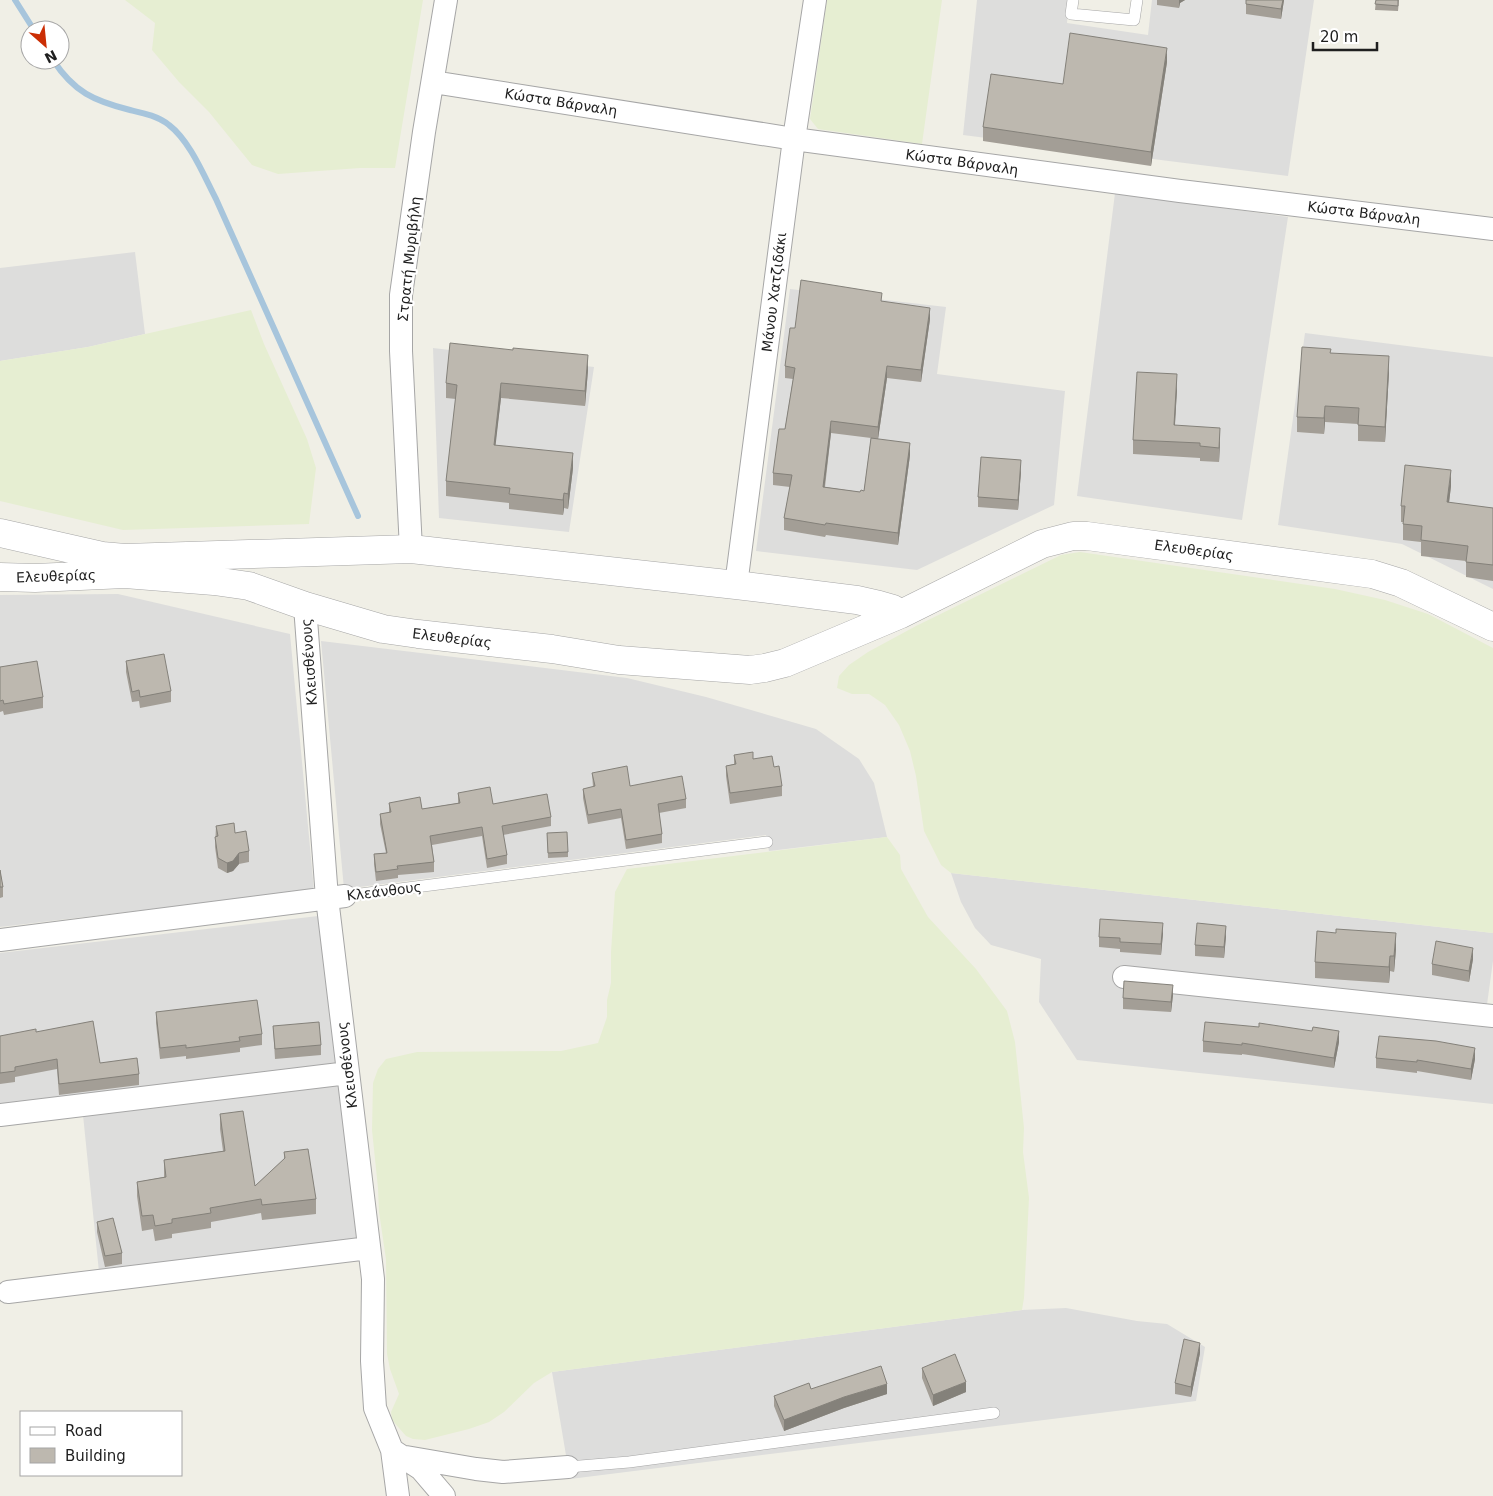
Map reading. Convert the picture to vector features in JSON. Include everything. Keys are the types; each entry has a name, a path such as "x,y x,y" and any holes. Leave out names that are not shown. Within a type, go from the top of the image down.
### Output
{"street":[{"name":"Στρατή Μυριβήλη","path":"411,549 401,351 402,295 424,132 446,0"},
{"name":"Μάνου Χατζιδάκι","path":"736,585 814,0"},
{"name":"Κώστα Βάρναλη","path":"433,82 794,139 1180,191 1493,229"},
{"name":"Ελευθερίας","path":"0,533 102,556 125,558 411,549 856,600 893,609 901,614"},
{"name":"Ελευθερίας","path":"0,576 35,578 125,574 214,581 249,586 305,606 383,629 552,649 618,660 750,670 785,663 901,614 1042,544 1073,536 1087,536 1372,574 1401,583 1493,627"},
{"name":"Κλεισθένους","path":"305,606 336,897 348,1073 373,1291 372,1361 375,1408 396,1453 398,1496"},
{"name":"Κλεάνθους","path":"0,940 336,897"},
{"path":"1124,977 1493,1016"},
{"path":"0,1115 348,1073"},
{"path":"8,1292 369,1248"},
{"path":"396,1453 476,1470 503,1472 568,1467"},
{"path":"396,1453 421,1469 444,1496"}],"lane":[{"path":"1073,0 1072,14 1134,20 1137,0"},
{"name":"Κλεάνθους","path":"336,897 767,842"},
{"path":"568,1467 696,1454 994,1413"}],"shaded area":[{"path":"977,0 1069,0 1067,23 1148,35 1152,0 1314,0 1288,176 963,135"},
{"path":"1115,193 1288,217 1242,520 1077,496"},
{"path":"135,252 145,334 88,347 0,361 0,268"},
{"path":"790,289 946,307 937,374 1065,391 1054,505 917,570 756,551"},
{"path":"1305,333 1493,357 1493,589 1402,544 1278,525"},
{"path":"433,348 594,367 569,532 439,518"},
{"path":"118,594 290,634 314,890 0,927 0,595"},
{"path":"321,641 627,678 706,697 816,729 859,759 874,783 887,837 769,851 766,835 344,889"},
{"path":"951,873 1493,933 1493,961 1485,1019 1493,1021 1493,1104 1077,1060 1039,1002 1041,959 991,945 975,928 961,902"},
{"path":"318,916 337,1066 0,1108 0,953"},
{"path":"338,1083 358,1240 99,1272 83,1115"},
{"path":"1066,1308 1137,1321 1167,1324 1205,1347 1196,1401 570,1479 552,1372 1022,1310"}],"green space":[{"path":"125,0 423,0 395,168 360,168 278,174 252,165 209,112 179,82 152,50 155,23"},
{"path":"827,0 942,0 922,144 818,129 810,119"},
{"path":"251,310 264,344 307,439 316,468 309,524 123,530 0,501 0,361 88,347"},
{"path":"1080,552 1335,589 1385,600 1428,614 1493,648 1493,933 951,873 941,865 924,831 916,776 910,751 899,725 885,705 869,694 852,694 837,688 839,676 849,665 868,652 916,626 1061,555"},
{"path":"887,837 900,855 901,869 928,917 976,969 1007,1011 1015,1042 1024,1128 1023,1152 1029,1198 1022,1310 552,1372 534,1383 504,1412 489,1422 425,1440 406,1436 392,1420 391,1412 399,1394 387,1354 386,1259 379,1212 372,1130 373,1083 378,1069 386,1059 417,1052 561,1051 598,1043 607,1017 607,1000 611,983 615,892 627,869"}],"building":[{"path":"1246,0 1283,0 1281,9 1246,4"},
{"path":"1376,0 1398,0 1398,6 1375,4"},
{"path":"1070,33 1167,48 1151,152 983,127 991,74 1063,84"},
{"path":"801,280 882,293 881,301 930,308 921,370 887,366 878,427 831,421 823,487 864,491 871,438 910,443 898,533 826,523 825,525 784,518 792,475 773,473 779,429 785,429 795,368 785,366 790,328 795,328"},
{"path":"450,343 513,350 513,348 588,355 585,391 501,383 494,445 573,453 568,494 564,493 563,500 509,494 510,488 446,481 457,385 446,383"},
{"path":"1302,347 1331,349 1330,353 1389,356 1385,427 1358,425 1359,408 1325,406 1324,418 1297,417"},
{"path":"1137,372 1177,374 1174,425 1220,428 1219,448 1200,446 1200,443 1133,440"},
{"path":"981,457 1021,460 1018,500 978,497"},
{"path":"1405,465 1451,470 1447,502 1493,508 1493,565 1466,562 1468,546 1421,540 1422,526 1403,524 1405,506 1401,506"},
{"path":"164,654 171,691 140,697 139,690 132,692 126,661"},
{"path":"37,661 43,697 4,704 3,700 0,701 0,667"},
{"path":"753,752 753,759 772,756 774,767 779,766 782,786 730,793 726,766 736,764 734,755"},
{"path":"627,766 630,786 682,776 686,799 658,804 662,834 626,840 621,809 588,815 583,789 595,786 592,773"},
{"path":"490,787 493,804 547,794 551,817 502,826 507,855 487,859 482,827 430,836 434,862 397,866 398,869 376,872 374,854 387,853 380,814 391,812 389,803 420,797 422,809 460,803 458,793"},
{"path":"234,823 235,833 246,831 249,851 239,853 233,861 227,863 218,858 215,837 218,836 216,826"},
{"path":"567,832 568,852 548,853 547,833"},
{"path":"0,870 3,887 0,887"},
{"path":"1100,919 1163,923 1161,944 1120,942 1120,938 1099,937"},
{"path":"1197,923 1226,926 1224,947 1195,945"},
{"path":"1336,929 1396,933 1394,956 1390,956 1389,967 1315,962 1317,931 1336,933"},
{"path":"1436,941 1473,948 1469,971 1432,964"},
{"path":"1124,981 1173,985 1171,1002 1123,998"},
{"path":"257,1000 262,1034 239,1037 240,1041 186,1048 186,1045 160,1048 156,1012"},
{"path":"93,1021 100,1063 137,1058 139,1074 59,1084 57,1059 15,1067 15,1071 0,1073 0,1036 36,1029 36,1032"},
{"path":"319,1022 321,1045 275,1049 273,1026"},
{"path":"1205,1022 1259,1027 1259,1023 1312,1031 1313,1027 1339,1031 1334,1058 1242,1043 1242,1045 1203,1041"},
{"path":"1379,1036 1436,1041 1475,1048 1471,1069 1417,1060 1417,1062 1376,1058"},
{"path":"243,1111 255,1186 285,1158 284,1152 308,1149 316,1199 262,1205 261,1199 210,1208 211,1213 172,1219 172,1223 155,1226 153,1215 142,1216 137,1182 166,1177 164,1160 225,1151 220,1114"},
{"path":"113,1218 122,1253 105,1256 97,1222"},
{"path":"1184,1339 1200,1343 1191,1387 1175,1383"},
{"path":"955,1354 966,1382 933,1395 922,1368"},
{"path":"881,1366 887,1384 844,1397 784,1420 774,1396 809,1383 811,1389"}],"waterway":[{"path":"15,0 28,20"},
{"path":"60,70 77,88 86,94 117,107 160,119 184,140 216,199 358,516"}]}
